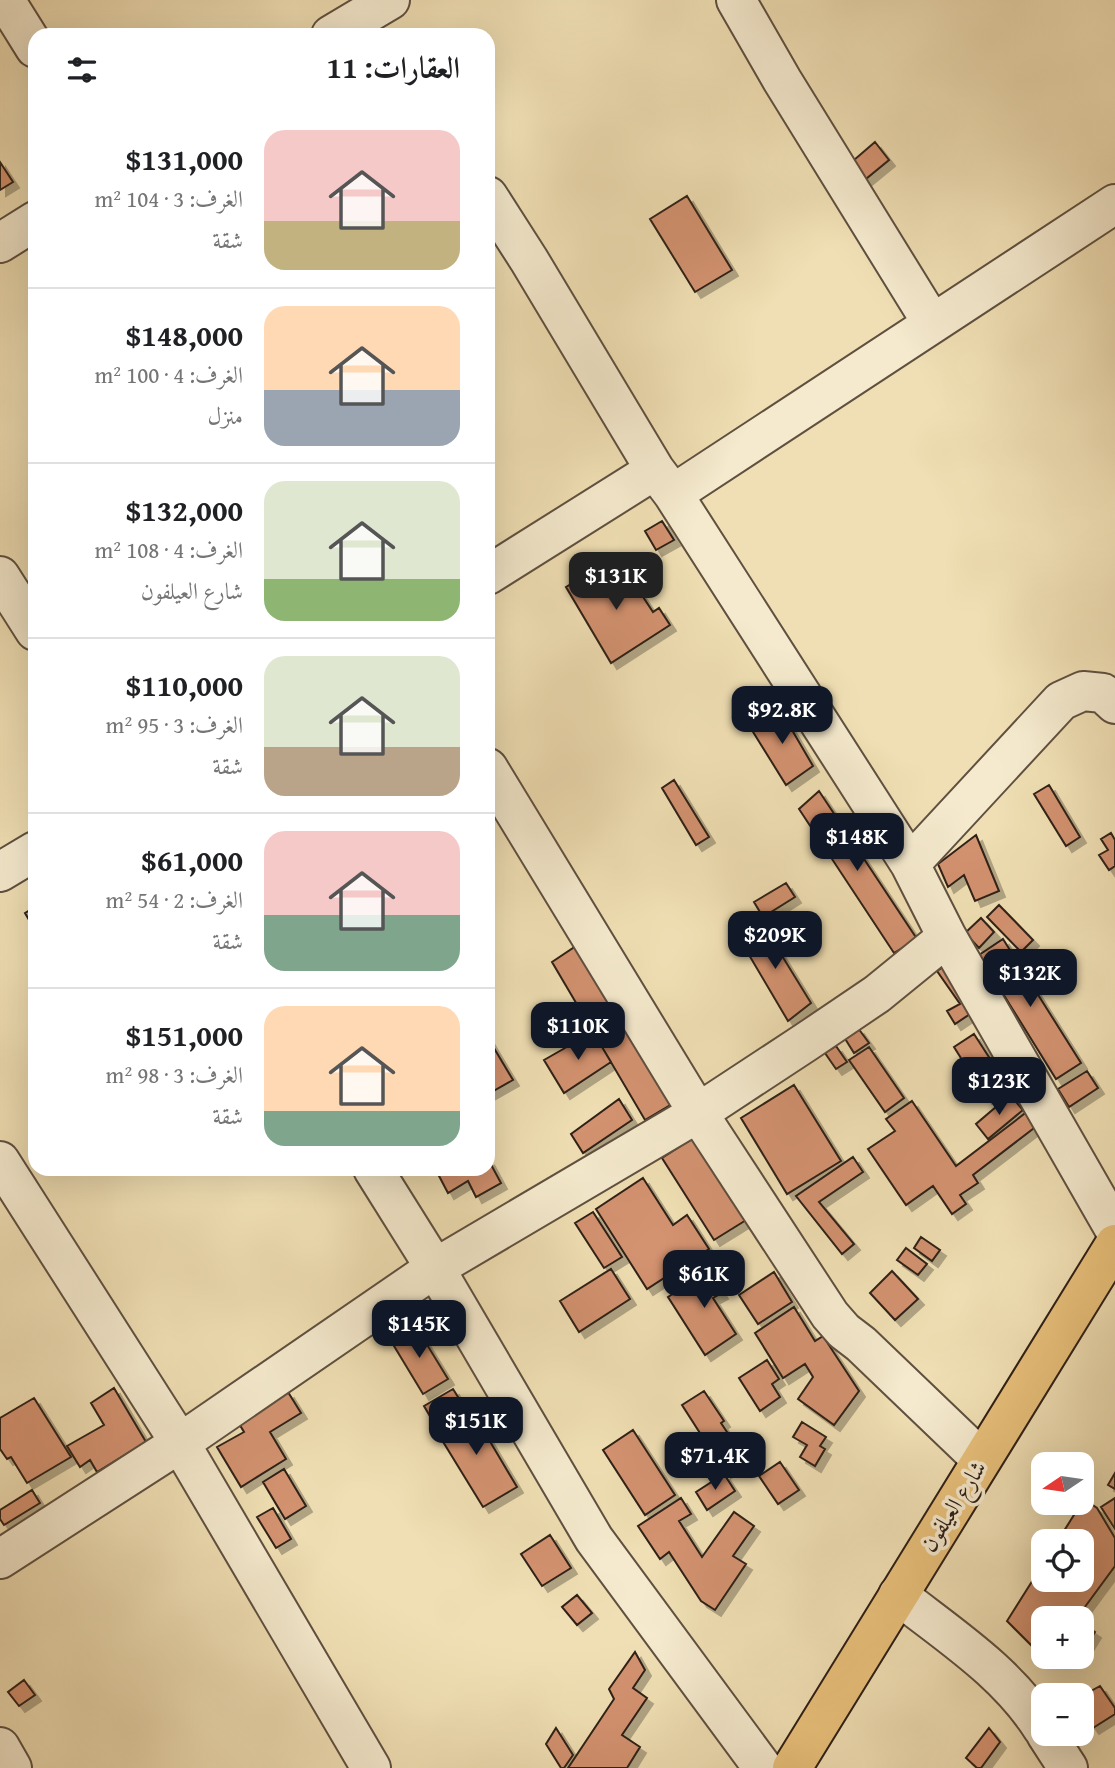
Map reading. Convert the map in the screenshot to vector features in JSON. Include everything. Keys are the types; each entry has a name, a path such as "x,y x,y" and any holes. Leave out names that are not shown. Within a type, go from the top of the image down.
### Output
{"highway":[{"name":"شارع العيلفون","path":"792,1768 981,1459 1112,1253"}],"street":[{"path":"5,0 28,37"},
{"path":"736,0 782,80 932,323"},
{"path":"345,28 377,12"},
{"path":"495,571 664,482 932,323 1115,204"},
{"path":"495,207 664,482 910,864 1112,1253"},
{"path":"0,243 28,225"},
{"path":"0,576 28,620"},
{"path":"910,864 1061,701 1083,691 1103,692 1115,704"},
{"path":"495,780 698,1113 830,1315 981,1459"},
{"path":"0,872 28,855"},
{"path":"0,1559 180,1443 435,1268 698,1113 877,994 947,937"},
{"path":"0,1161 180,1443 371,1768"},
{"path":"377,1176 435,1268 594,1539 763,1768"},
{"path":"898,1595 1008,1682 1031,1710"},
{"path":"1054,1746 1068,1768"},
{"path":"0,1747 12,1768"}],"building":[{"path":"875,142 889,160 861,183 847,166"},
{"path":"0,162 13,182 0,190"},
{"path":"687,196 732,270 695,292 650,219"},
{"path":"662,521 674,540 656,550 645,531"},
{"path":"599,567 608,582 626,571 653,612 659,608 670,625 611,663 566,587"},
{"path":"778,706 813,766 786,785 750,727"},
{"path":"674,780 709,837 696,845 662,788"},
{"path":"1049,785 1080,837 1066,846 1034,794"},
{"path":"819,791 917,939 894,953 799,809"},
{"path":"1111,833 1115,840 1115,866 1109,870 1099,855 1108,850 1101,839"},
{"path":"976,835 999,891 975,901 964,875 948,887 938,864"},
{"path":"786,883 795,897 763,917 754,902"},
{"path":"999,905 1033,940 1021,952 987,917"},
{"path":"782,912 791,927 776,936 767,921"},
{"path":"981,918 994,932 979,948 965,933"},
{"path":"760,920 811,1003 788,1021 739,938"},
{"path":"1003,939 1081,1063 1056,1079 979,955"},
{"path":"579,944 672,1104 645,1120 552,962"},
{"path":"949,963 979,1008 955,1024 947,1011 960,1004 937,971"},
{"path":"858,1028 869,1043 854,1053 844,1037"},
{"path":"593,1032 611,1062 564,1093 544,1060"},
{"path":"974,1034 1007,1085 986,1098 954,1047"},
{"path":"836,1046 847,1062 836,1069 825,1053"},
{"path":"869,1047 904,1098 885,1112 849,1060"},
{"path":"495,1050 513,1080 495,1090"},
{"path":"1087,1071 1098,1088 1069,1107 1058,1089"},
{"path":"794,1085 841,1161 787,1194 741,1118"},
{"path":"1010,1095 1023,1110 988,1139 976,1124"},
{"path":"619,1099 632,1120 583,1153 571,1134"},
{"path":"912,1101 956,1166 1028,1111 1038,1125 973,1175 978,1183 960,1195 966,1204 952,1214 933,1186 906,1205 868,1149 895,1131 886,1119"},
{"path":"693,1138 732,1201 738,1197 751,1217 714,1240 662,1158"},
{"path":"853,1157 863,1172 819,1202 854,1244 842,1254 796,1196"},
{"path":"495,1172 501,1183 476,1197 468,1181 448,1193 439,1176 495,1176"},
{"path":"643,1178 673,1225 687,1215 709,1249 647,1289 596,1209"},
{"path":"593,1212 622,1257 604,1268 575,1223"},
{"path":"921,1237 940,1250 932,1261 914,1248"},
{"path":"906,1248 927,1264 918,1275 897,1260"},
{"path":"720,1264 730,1280 718,1287 722,1293 713,1298 736,1334 705,1355 668,1297"},
{"path":"611,1269 630,1299 579,1332 560,1301"},
{"path":"892,1271 918,1299 895,1320 870,1293"},
{"path":"774,1272 792,1302 758,1324 739,1295"},
{"path":"794,1307 815,1341 823,1336 859,1391 834,1425 798,1399 813,1377 805,1364 783,1378 755,1333"},
{"path":"415,1325 448,1379 423,1394 391,1341"},
{"path":"767,1360 779,1379 772,1384 780,1397 760,1411 739,1378"},
{"path":"114,1388 146,1442 97,1472 90,1460 80,1467 67,1446 104,1425 91,1403"},
{"path":"453,1389 463,1405 434,1423 424,1406"},
{"path":"704,1391 745,1459 725,1472 682,1405"},
{"path":"288,1392 301,1413 270,1432 286,1459 241,1487 217,1447 244,1432 238,1422"},
{"path":"34,1398 71,1457 27,1483 11,1457 7,1459 0,1449 0,1418"},
{"path":"469,1406 517,1487 483,1507 434,1427"},
{"path":"802,1422 826,1437 820,1446 825,1449 815,1466 800,1457 807,1445 793,1437"},
{"path":"633,1430 675,1495 645,1515 603,1450"},
{"path":"780,1462 799,1490 778,1504 759,1476"},
{"path":"284,1469 306,1506 285,1519 263,1482"},
{"path":"1115,1473 1115,1489 1108,1485"},
{"path":"724,1474 735,1491 707,1510 696,1492"},
{"path":"32,1490 40,1503 4,1525 0,1519 0,1510"},
{"path":"681,1498 691,1514 679,1521 702,1557 734,1512 754,1526 733,1556 746,1564 715,1610 701,1601 669,1552 660,1559 638,1526"},
{"path":"1115,1498 1115,1529 1101,1507"},
{"path":"1094,1506 1097,1508 1115,1538 1115,1566 1086,1606 1031,1606 1031,1645 1007,1621 1031,1583 1031,1592 1094,1592 1094,1529 1065,1529 1073,1516 1094,1516"},
{"path":"273,1508 291,1539 276,1548 257,1517"},
{"path":"550,1535 571,1568 542,1586 521,1554"},
{"path":"577,1595 592,1613 577,1625 562,1607"},
{"path":"635,1652 645,1670 633,1688 647,1698 622,1735 640,1747 627,1768 568,1768 614,1699 609,1689"},
{"path":"24,1680 35,1695 19,1706 8,1692"},
{"path":"1100,1686 1115,1708 1115,1714 1094,1727 1094,1689"},
{"path":"556,1728 573,1755 564,1768 561,1768 546,1744"},
{"path":"989,1728 1000,1742 981,1768 977,1768 966,1758"}]}
